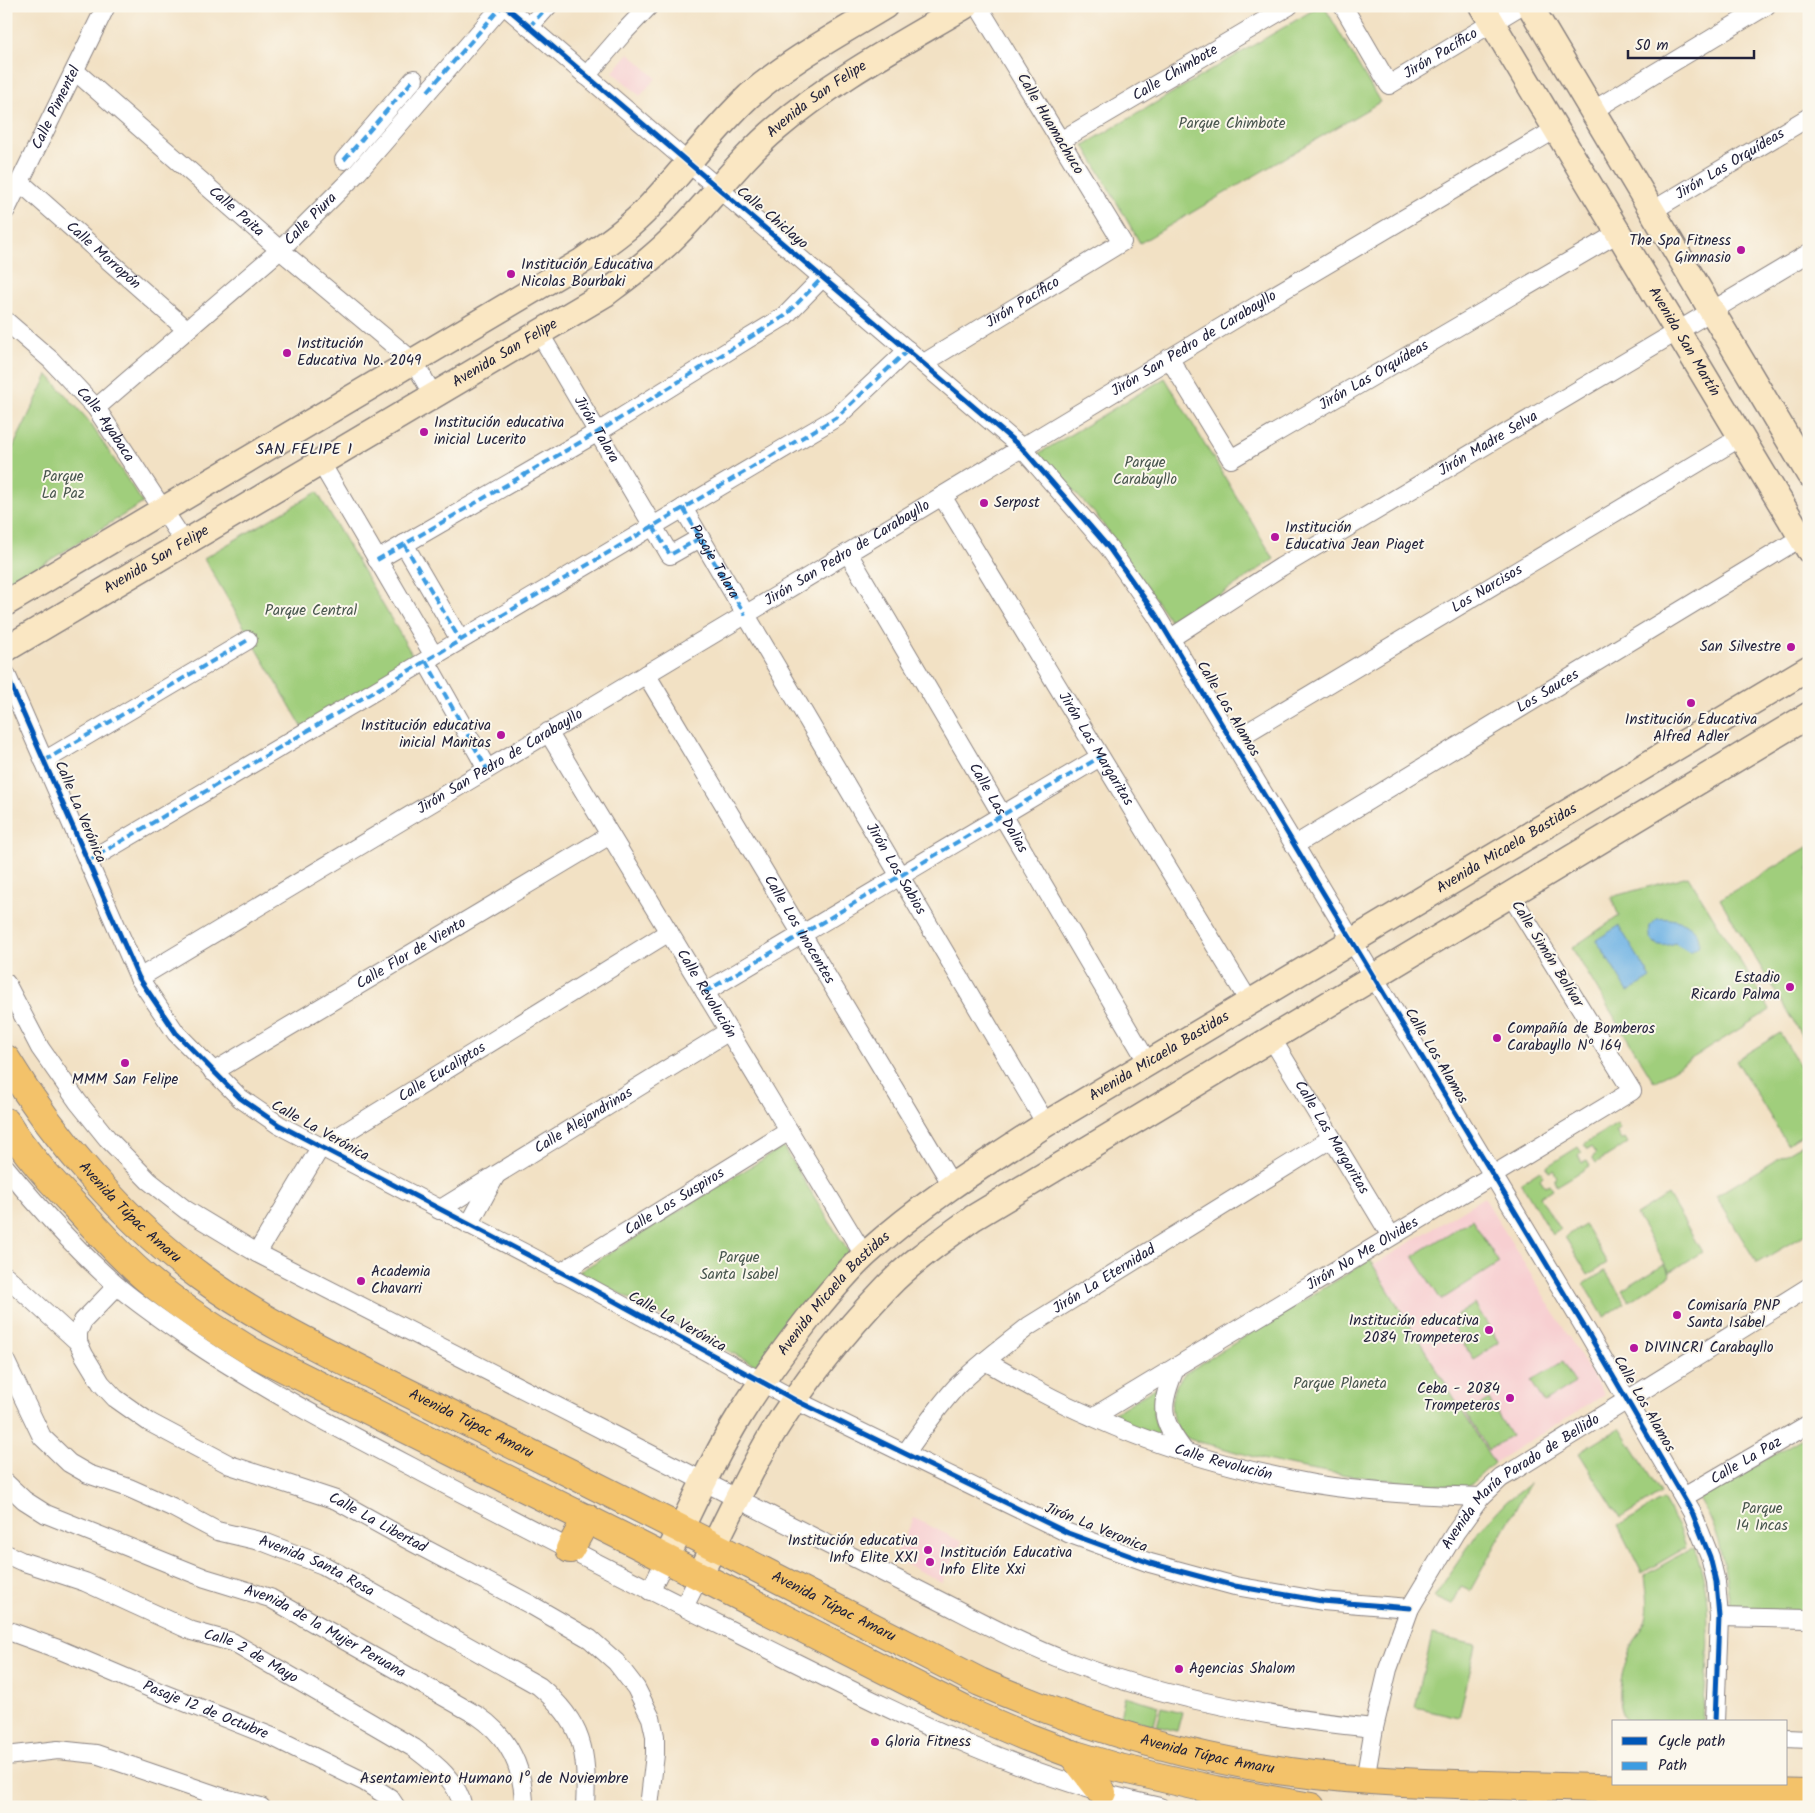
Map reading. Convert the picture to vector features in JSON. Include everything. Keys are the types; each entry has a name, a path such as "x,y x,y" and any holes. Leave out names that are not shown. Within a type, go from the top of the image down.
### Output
{"highway":[{"name":"Avenida Túpac Amaru","path":"6,1059 22,1086 49,1124 75,1156 134,1220 199,1275 232,1299 295,1336 714,1544 980,1682 1049,1710 1160,1745 1225,1760 1292,1772 1396,1783 1684,1787 1760,1800 1809,1794"},
{"name":"Avenida Túpac Amaru","path":"10,1136 116,1250 144,1277 170,1298 207,1338 252,1352 587,1518 699,1577 966,1711 1072,1754 1150,1776 1311,1807"},
{"path":"570,1549 587,1518"},
{"path":"1072,1754 1115,1799"}],"main road":[{"path":"6,603 559,276 605,245 649,208 727,117 772,77 805,54 885,6"},
{"name":"Avenida San Felipe","path":"6,649 605,294 652,258 679,233 765,139 824,91 966,6"},
{"path":"1530,6 1809,474"},
{"name":"Avenida San Martín","path":"1487,15 1805,544"},
{"name":"Avenida Micaela Bastidas","path":"666,1559 739,1416 761,1382 821,1303 864,1255 904,1221 952,1185 1046,1124 1809,668"},
{"path":"699,1577 714,1544 772,1434 795,1400 840,1339 888,1286 930,1248 973,1218 1809,715"}],"street":[{"name":"Calle Pimentel","path":"6,210 106,6"},
{"name":"Calle Chiclayo","path":"504,6 1022,448"},
{"name":"Calle Piura","path":"96,408 280,250 358,172 504,6"},
{"path":"529,27 548,6"},
{"path":"586,76 649,6"},
{"name":"Calle Huamachuco","path":"978,6 1122,242"},
{"name":"Calle Chimbote","path":"1060,140 1289,6"},
{"name":"Jirón Pacífico","path":"1343,6 1389,85 1487,15 1520,6"},
{"path":"1592,112 1766,6"},
{"name":"Calle Paita","path":"74,71 280,250 414,362 434,397"},
{"path":"344,160 414,79"},
{"name":"Jirón Las Orquídeas","path":"1652,211 1809,117"},
{"name":"Jirón San Pedro de Carabayllo","path":"139,978 848,553 1169,358 1556,129"},
{"name":"Calle Morropón","path":"20,182 186,329"},
{"name":"Jirón Las Orquídeas","path":"1169,358 1231,460 1618,233"},
{"name":"Jirón Pacífico","path":"924,364 1122,242"},
{"name":"Jirón Madre Selva","path":"1171,638 1281,567 1809,253"},
{"path":"377,560 598,432 785,316 823,277"},
{"name":"Calle Ayabaca","path":"6,321 51,360 96,408 186,543"},
{"name":"Jirón Talara","path":"540,334 670,555 700,538"},
{"path":"88,861 837,417 908,350"},
{"name":"Los Narcisos","path":"1233,741 1742,437"},
{"name":"Calle Los Alamos","path":"1022,448 1109,548 1171,638 1492,1176 1588,1332 1684,1497 1702,1534 1716,1582 1719,1617 1715,1720"},
{"path":"321,463 377,560 487,769"},
{"name":"Jirón Las Margaritas","path":"942,496 1250,1003"},
{"name":"Pasaje Talara","path":"683,508 745,615"},
{"path":"404,544 460,640"},
{"name":"Los Sauces","path":"1295,845 1805,544"},
{"name":"Calle Las Dalias","path":"848,553 1148,1063"},
{"name":"Jirón Los Sabios","path":"745,615 1046,1124"},
{"path":"44,761 248,640"},
{"name":"Calle La Verónica","path":"6,674 139,978 176,1033 240,1098 279,1126 560,1273 795,1400"},
{"name":"Calle Los Inocentes","path":"646,674 952,1185"},
{"name":"Calle Revolución","path":"548,732 864,1255"},
{"path":"705,992 1100,756"},
{"name":"Calle Flor de Viento","path":"214,1072 610,835"},
{"name":"Calle Simón Bolívar","path":"1510,894 1632,1091"},
{"name":"Calle Eucaliptos","path":"257,1253 320,1148 669,932"},
{"path":"6,983 40,1048 78,1102 107,1138 149,1181 186,1210 257,1253 1013,1638 1068,1662 1194,1700 1257,1714 1310,1722 1374,1728"},
{"name":"Calle Alejandrinas","path":"439,1210 728,1031"},
{"name":"Calle Las Margaritas","path":"1272,1039 1391,1236"},
{"name":"Jirón No Me Olvides","path":"1093,1417 1632,1091"},
{"name":"Calle Los Suspiros","path":"560,1273 789,1131"},
{"name":"Jirón La Eternidad","path":"905,1454 956,1387 1029,1326 1332,1138"},
{"name":"Avenida Túpac Amaru","path":"6,1168 67,1238 117,1286 207,1338 236,1370 368,1444 650,1591 957,1738 1010,1761 1115,1799 1160,1807"},
{"path":"468,1225 498,1172"},
{"path":"6,1276 78,1342"},
{"path":"78,1342 78,1332 83,1321 117,1286"},
{"name":"Avenida María Parado de Bellido","path":"1364,1780 1388,1669 1410,1608 1455,1534 1481,1496 1507,1474 1809,1287"},
{"name":"Calle La Libertad","path":"78,1342 100,1383 115,1398 149,1422 230,1465 336,1500 533,1606 590,1639 616,1662 636,1688 650,1718 655,1736 655,1754 649,1807"},
{"name":"Calle Revolución","path":"985,1361 1038,1391 1138,1436 1185,1452 1250,1470 1316,1484 1398,1494 1481,1496"},
{"name":"Avenida Santa Rosa","path":"6,1362 42,1437 69,1463 88,1474 128,1488 172,1507 217,1531 264,1542 323,1565 539,1686 567,1713 576,1729 586,1770 585,1807"},
{"path":"1176,1367 1167,1387 1164,1405 1165,1419 1172,1436 1185,1452"},
{"name":"Jirón La Veronica","path":"795,1400 1068,1533 1150,1563 1235,1586 1312,1600 1410,1608"},
{"name":"Calle La Paz","path":"1684,1497 1807,1427"},
{"name":"Avenida de la Mujer Peruana","path":"6,1483 24,1500 46,1514 64,1522 205,1578 270,1598 478,1716 493,1726 514,1756 520,1776 524,1807"},
{"name":"Calle 2 de Mayo","path":"6,1554 21,1561 85,1582 192,1631 232,1642 414,1748 438,1767 454,1783 463,1807"},
{"name":"Avenida Micaela Bastidas","path":"650,1591 666,1559"},
{"path":"684,1607 699,1577"},
{"path":"1719,1617 1809,1619"},
{"name":"Pasaje 12 de Octubre","path":"6,1630 58,1649 274,1738 365,1782 390,1798 396,1807"},
{"path":"1788,1738 1809,1739"},
{"path":"6,1756 58,1750 96,1754 224,1798 260,1807"}],"shaded area":[{"path":"629,53 656,78 640,96 613,72"},
{"name":"Institución educativa 2084 Trompeteros","path":"1484,1197 1604,1395 1494,1463 1373,1265"},
{"name":"Institución educativa Info Elite XXI","path":"914,1518 962,1542 942,1582 894,1559"}],"green space":[{"name":"Parque Chimbote","path":"1320,6 1324,6 1380,102 1140,243 1084,145"},
{"name":"Parque La Paz","path":"48,375 88,420 143,503 6,587 6,462"},
{"name":"Parque Carabayllo","path":"1165,378 1274,559 1174,626 1097,516 1038,454"},
{"name":"Parque Central","path":"317,492 417,663 304,730 204,558"},
{"name":"Estadio Ricardo Palma","path":"1809,846 1809,1048 1720,899"},
{"path":"1688,876 1770,1010 1654,1082 1572,948 1619,916 1611,897"},
{"path":"1780,1033 1809,1081 1809,1131 1787,1144 1736,1060"},
{"path":"1617,1124 1620,1129 1616,1132 1621,1140 1625,1138 1628,1143 1596,1163 1592,1157 1596,1154 1591,1147 1587,1149 1584,1144"},
{"path":"1809,1140 1809,1232 1757,1263 1716,1196"},
{"name":"Parque Santa Isabel","path":"783,1147 851,1256 759,1367 579,1272"},
{"path":"1578,1147 1582,1153 1578,1155 1582,1163 1587,1161 1590,1166 1557,1186 1554,1180 1557,1177 1553,1170 1549,1172 1546,1167"},
{"path":"1540,1170 1543,1176 1540,1179 1545,1186 1549,1184 1552,1189 1540,1197 1560,1230 1552,1235 1521,1182"},
{"path":"1668,1195 1702,1252 1670,1272 1636,1215"},
{"path":"1472,1219 1499,1263 1441,1300 1413,1256"},
{"path":"1585,1225 1607,1263 1588,1275 1565,1237"},
{"name":"Parque Planeta","path":"1370,1260 1494,1463 1467,1487 1403,1482 1277,1463 1195,1441 1187,1438 1180,1432 1176,1427 1172,1414 1172,1396 1184,1374"},
{"path":"1664,1264 1671,1275 1629,1301 1622,1290"},
{"path":"1605,1271 1625,1303 1604,1317 1584,1284"},
{"path":"1475,1304 1499,1343 1473,1359 1449,1320"},
{"path":"1562,1362 1575,1383 1544,1402 1531,1381"},
{"path":"1157,1387 1153,1415 1160,1437 1106,1418"},
{"path":"1489,1400 1511,1436 1488,1450 1466,1414"},
{"path":"1620,1428 1661,1493 1620,1518 1579,1453"},
{"name":"Parque 14 Incas","path":"1802,1438 1809,1447 1809,1613 1731,1610 1724,1566 1717,1539 1713,1526 1699,1499"},
{"path":"1530,1483 1470,1591 1461,1587 1452,1605 1434,1597 1479,1531 1506,1502"},
{"path":"1663,1500 1678,1526 1685,1548 1642,1573 1618,1526"},
{"path":"1694,1547 1701,1568 1707,1605 1708,1645 1703,1720 1628,1720 1624,1714 1620,1694 1621,1683 1626,1661 1646,1617 1648,1605 1645,1575"},
{"path":"1432,1635 1476,1645 1459,1717 1415,1707"},
{"path":"1125,1696 1159,1706 1154,1725 1120,1716"},
{"path":"1162,1707 1182,1712 1177,1731 1157,1726"}],"water":[{"path":"1664,918 1679,921 1692,928 1697,933 1698,947 1690,952 1675,943 1669,945 1656,944 1651,937 1650,926 1657,919"},
{"path":"1619,926 1651,978 1628,992 1596,940"}],"marked path":[{"path":"428,91 502,6"},
{"path":"529,27 548,6"},
{"path":"344,160 414,79"},
{"path":"377,560 598,432 785,316 823,277"},
{"path":"88,861 837,417 908,350"},
{"path":"683,508 745,615"},
{"path":"653,526 670,555 700,538"},
{"path":"404,544 460,640"},
{"path":"44,761 248,640"},
{"path":"426,661 487,769"},
{"path":"705,992 1100,757"}],"cycle path":[{"path":"505,6 1022,448 1109,548 1156,615 1588,1333 1692,1512 1710,1557 1716,1582 1719,1617 1715,1720"},
{"path":"6,674 139,978 176,1033 240,1098 279,1125 574,1279 795,1400 1068,1533 1150,1563 1235,1586 1322,1601 1410,1608"}],"place":[{"name":"The Spa Fitness Gimnasio","path":"1741,250"},
{"name":"Institución Educativa Nicolas Bourbaki","path":"511,274"},
{"name":"Institución Educativa No. 2049","path":"287,353"},
{"name":"Institución educativa inicial Lucerito","path":"424,432"},
{"name":"Serpost","path":"984,503"},
{"name":"Institución Educativa Jean Piaget","path":"1275,537"},
{"name":"San Silvestre","path":"1791,647"},
{"name":"Institución Educativa Alfred Adler","path":"1691,703"},
{"name":"Institución educativa inicial Manitas","path":"501,735"},
{"name":"Estadio Ricardo Palma","path":"1790,987"},
{"name":"Compañía de Bomberos Carabayllo Nº 164","path":"1497,1038"},
{"name":"MMM San Felipe","path":"125,1063"},
{"name":"Academia Chavarri","path":"361,1281"},
{"name":"Comisaría PNP Santa Isabel","path":"1677,1315"},
{"name":"Institución educativa 2084 Trompeteros","path":"1489,1330"},
{"name":"DIVINCRI Carabayllo","path":"1634,1348"},
{"name":"Ceba - 2084 Trompeteros","path":"1510,1398"},
{"name":"Institución educativa Info Elite XXI","path":"928,1550"},
{"name":"Institución Educativa Info Elite Xxi","path":"930,1562"},
{"name":"Agencias Shalom","path":"1179,1669"},
{"name":"Gloria Fitness","path":"875,1742"}],"district":[{"name":"SAN FELIPE 1","path":"304,449"},
{"name":"Asentamiento Humano 1º de Noviembre","path":"494,1778"}]}
